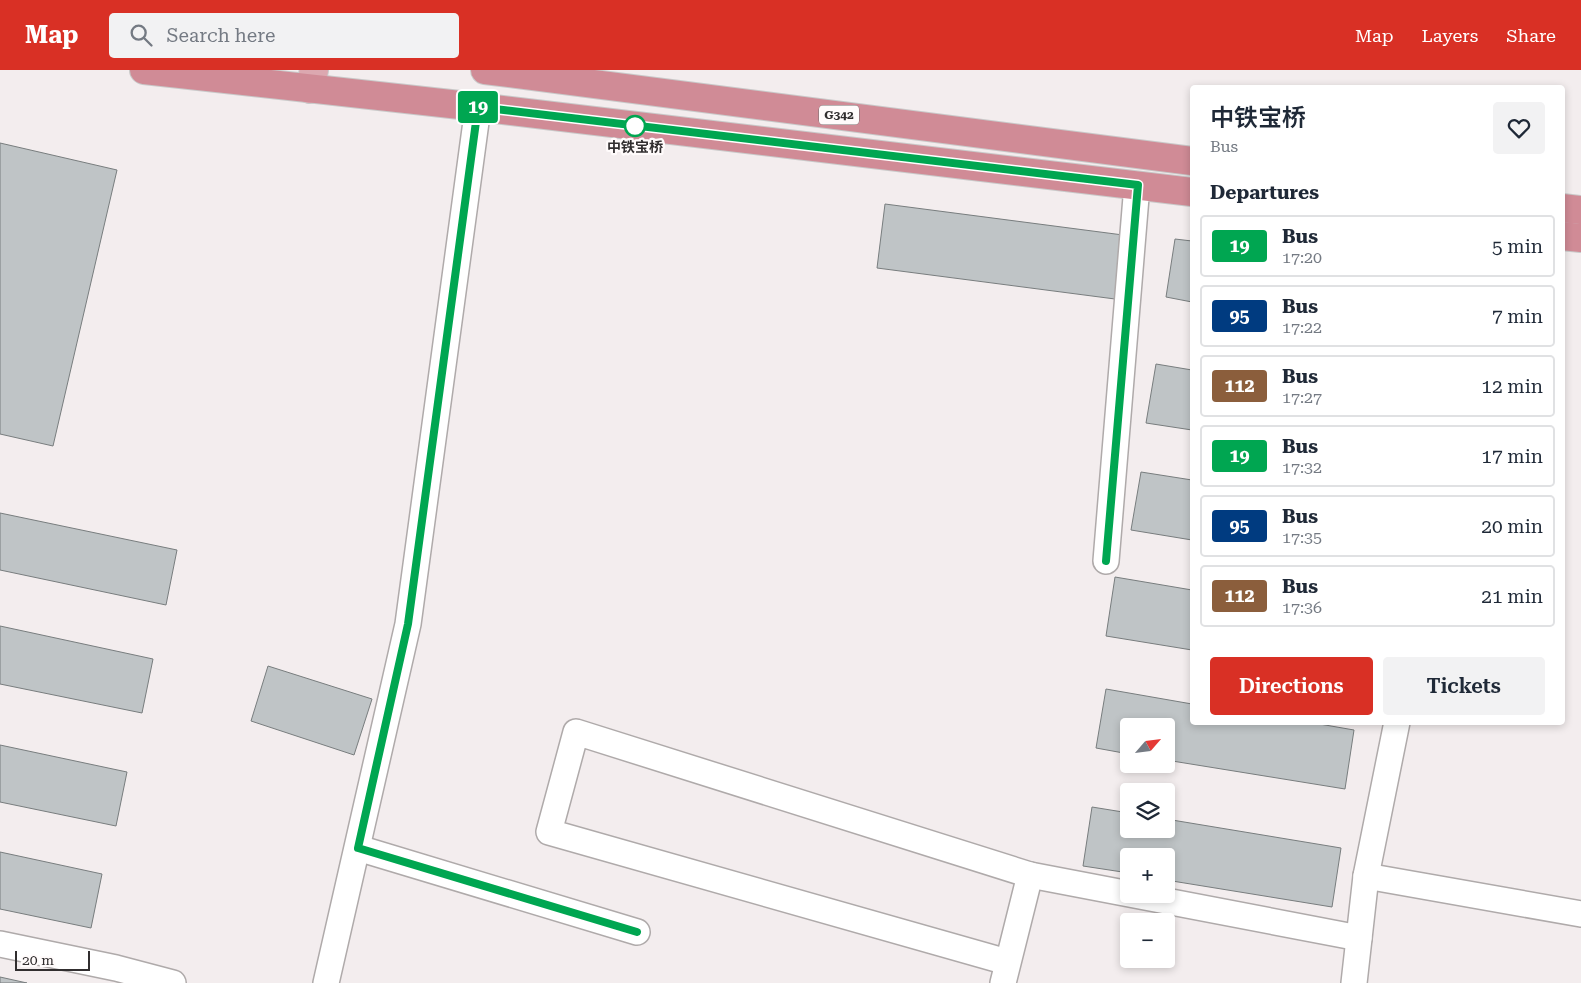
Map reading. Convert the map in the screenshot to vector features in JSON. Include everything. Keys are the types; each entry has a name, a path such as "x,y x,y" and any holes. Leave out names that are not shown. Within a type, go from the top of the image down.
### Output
{"highway":[{"path":"144,70 312,80 478,107 1190,192"},
{"name":"G342","path":"485,70 1190,161"},
{"path":"1565,208 1581,210"},
{"path":"1565,236 1581,238"}],"street":[{"path":"326,983 408,624 478,107"},
{"path":"1106,561 1138,185"},
{"path":"1354,983 1366,876 1396,725"},
{"path":"1030,875 1005,973 549,832 576,732 1030,875 1359,938"},
{"path":"358,848 637,932"},
{"path":"1366,876 1581,914"},
{"path":"0,944 141,978 173,983"}],"building":[{"path":"0,143 117,170 53,446 0,434"},
{"path":"885,204 1123,235 1115,299 877,268"},
{"path":"1175,239 1190,241 1190,302 1166,297"},
{"path":"1156,364 1190,370 1190,430 1146,423"},
{"path":"1141,472 1190,480 1190,540 1131,530"},
{"path":"0,513 177,550 166,605 0,570"},
{"path":"1115,577 1190,590 1190,650 1106,636"},
{"path":"0,626 153,659 142,713 0,684"},
{"path":"268,666 372,699 354,755 251,721"},
{"path":"1106,689 1190,704 1190,725 1325,725 1354,730 1345,789 1175,761 1175,718 1120,718 1120,752 1096,748"},
{"path":"0,745 127,772 116,826 0,802"},
{"path":"1092,807 1120,812 1120,838 1175,838 1175,820 1341,848 1332,907 1175,881 1175,848 1120,848 1120,872 1083,866"},
{"path":"0,852 102,874 91,928 0,909"},
{"path":"0,977 27,983 0,983"}],"bus line":[{"name":"19","path":"637,932 358,848 408,624 478,107 1138,185 1106,561"}],"place":[{"name":"中铁宝桥","path":"635,126"}]}
